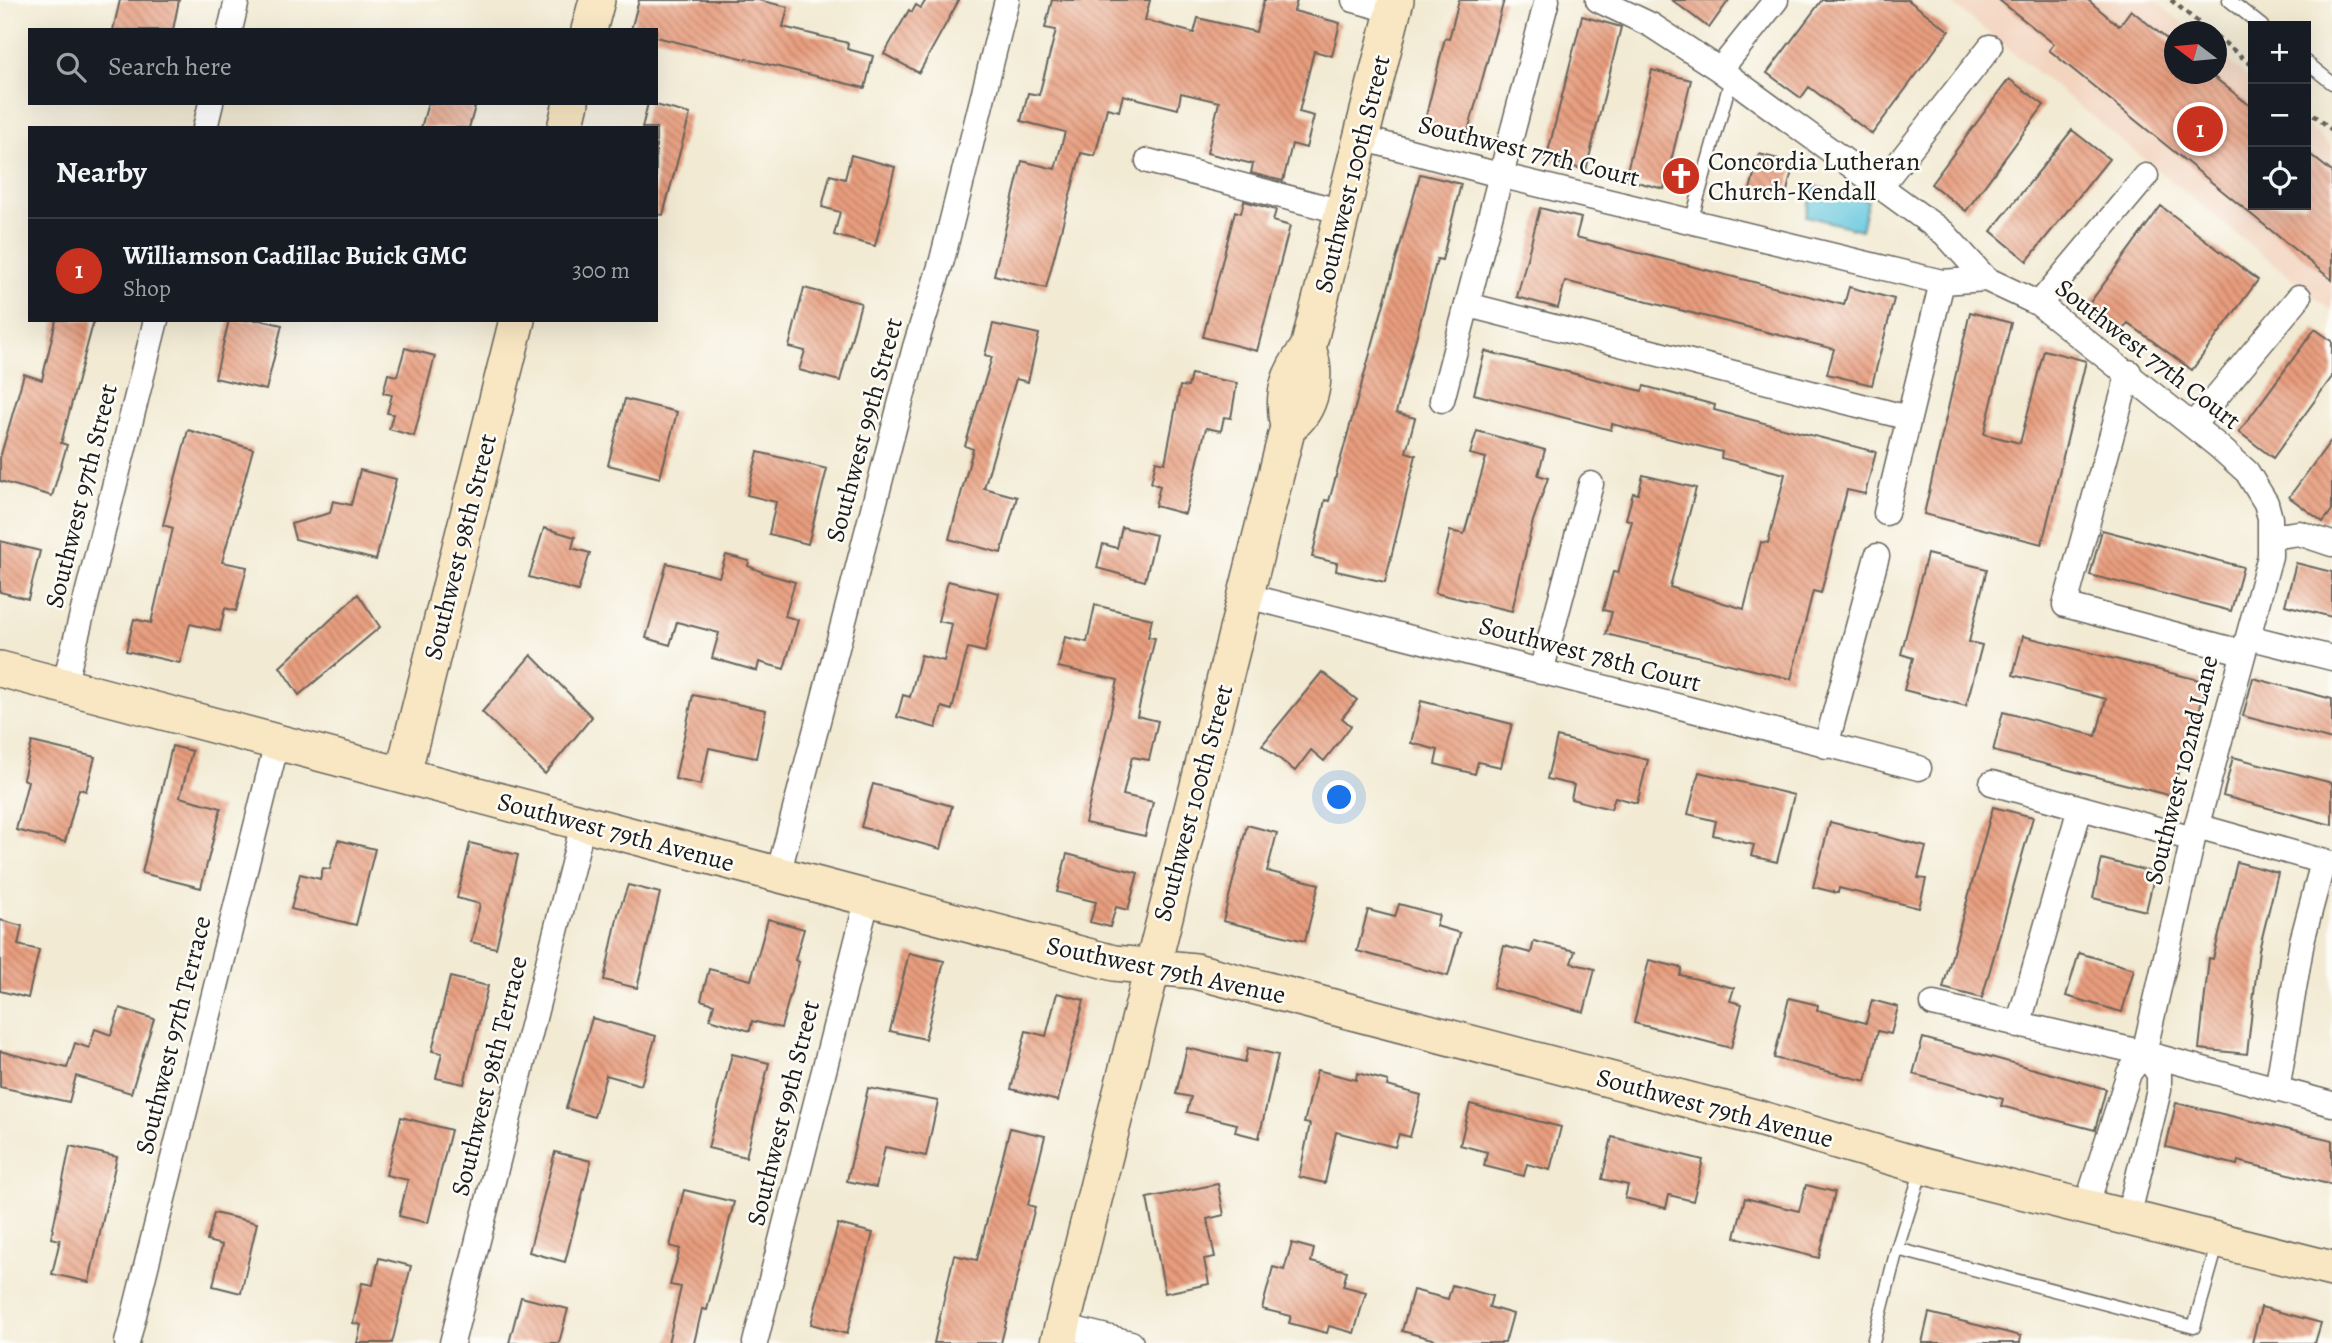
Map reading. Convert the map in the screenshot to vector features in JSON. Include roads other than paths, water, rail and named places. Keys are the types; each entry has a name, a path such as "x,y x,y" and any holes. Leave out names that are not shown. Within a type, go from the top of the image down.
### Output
{"street":[{"path":"230,28 237,0"},
{"path":"590,28 597,0"},
{"name":"Southwest 99th Street","path":"778,875 915,346 949,234 1007,0"},
{"path":"1354,0 1395,5"},
{"path":"1443,400 1547,0"},
{"path":"1598,0 1651,25 1726,75 1944,233 1986,279"},
{"path":"1726,75 1776,0"},
{"name":"Southwest 100th Street","path":"1060,1334 1288,427 1284,408 1286,384 1308,348 1395,5"},
{"path":"1880,187 1990,47"},
{"path":"205,126 211,105"},
{"path":"565,126 571,105"},
{"name":"Southwest 77th Court","path":"1361,138 1503,176 1942,282 1986,279 2039,304 2129,372 2247,472 2266,503"},
{"path":"1148,161 1343,212"},
{"path":"2039,304 2146,176"},
{"path":"1886,513 1942,282"},
{"path":"2193,425 2299,297"},
{"path":"1468,305 1909,418"},
{"name":"Southwest 97th Street","path":"64,686 155,322"},
{"name":"Southwest 98th Street","path":"403,774 516,322"},
{"path":"2129,372 2065,605 2245,644 2332,659"},
{"path":"1541,672 1591,484"},
{"name":"Southwest 102nd Lane","path":"2085,1208 2129,1073 2144,1053 2195,832 2270,556 2271,537 2266,503"},
{"path":"2271,537 2299,533 2332,544"},
{"path":"1826,746 1877,555"},
{"name":"Southwest 78th Court","path":"1247,596 1919,768"},
{"name":"Southwest 79th Avenue","path":"0,669 1114,963 1195,971 1758,1118 1922,1166 2332,1269"},
{"name":"Southwest 97th Terrace","path":"127,1343 277,742"},
{"path":"1992,783 2080,808 2327,863 2302,941 2277,1090"},
{"path":"2018,1026 2080,808"},
{"name":"Southwest 98th Terrace","path":"452,1343 583,824"},
{"name":"Southwest 99th Street","path":"755,1343 868,897"},
{"path":"1933,1004 2018,1026 2144,1053 2332,1104"},
{"path":"2128,1219 2159,1090 2159,1074 2144,1053"},
{"path":"1060,1334 1131,1343"}],"lane":[{"path":"2229,0 2256,21"},
{"path":"2311,66 2332,83"},
{"path":"1691,222 1726,75"},
{"path":"1873,1343 1922,1166"},
{"path":"1897,1249 2194,1328 2218,1241"}],"water":[{"path":"1813,186 1868,200 1861,230 1806,216"}],"place":[{"name":"Williamson Cadillac Buick GMC","path":"2200,129"},
{"name":"Concordia Lutheran Church-Kendall","path":"1681,176"}]}
